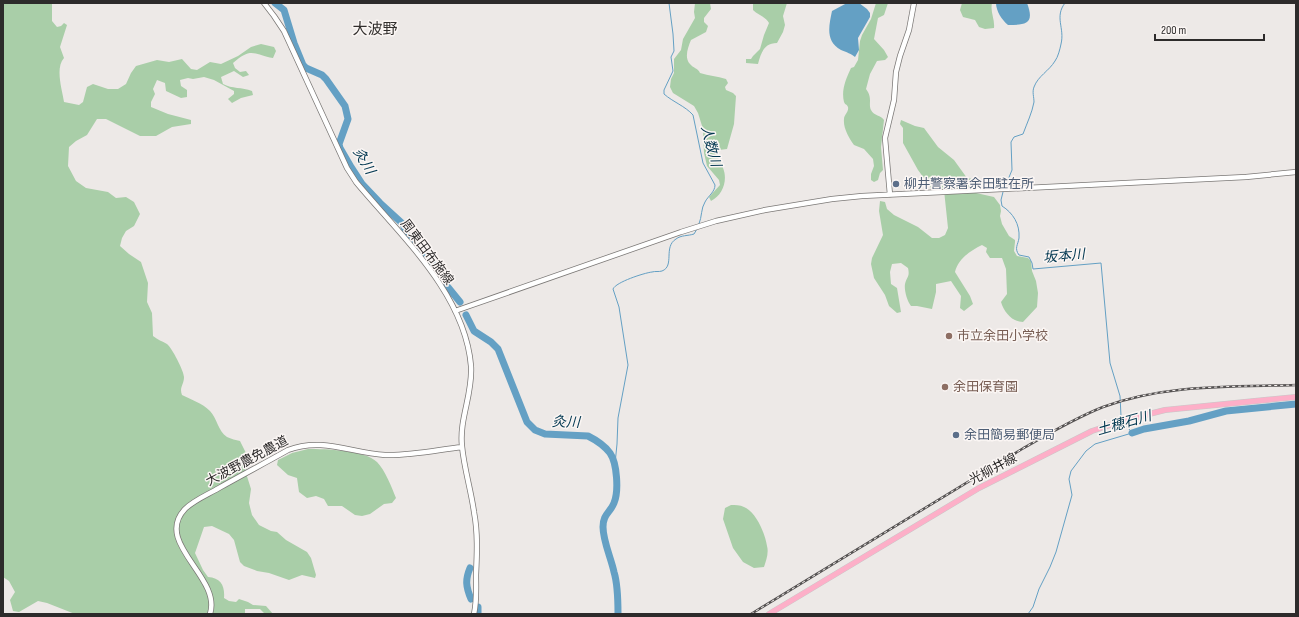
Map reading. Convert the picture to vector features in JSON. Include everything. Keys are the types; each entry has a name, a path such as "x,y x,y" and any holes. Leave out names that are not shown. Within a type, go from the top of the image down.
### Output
{"main road":[{"name":"光柳井線","path":"769,614 979,488 1092,431 1125,420 1165,410 1296,397"}],"street":[{"name":"周東田布施線","path":"264,3 284,31 346,168 433,274 455,311 467,340 471,372 470,393 462,422 462,447 476,529 476,589 474,614"},
{"path":"890,195 886,138 894,100 896,68 909,30 914,3"},
{"path":"455,311 663,238 716,221 805,203 862,196 1239,177 1296,172"},
{"name":"大波野農免農道","path":"210,614 211,603 208,589 181,546 177,534 178,523 181,516 185,510 199,499 288,450 299,446 318,444 387,455 462,447"}],"green space":[{"path":"3,3 52,3 52,21 57,27 64,23 67,25 60,47 64,58 61,62 60,73 64,102 79,105 83,102 87,87 93,84 108,89 118,89 126,84 136,66 157,60 169,62 182,59 191,69 197,70 210,62 221,64 238,56 251,47 261,44 274,47 276,51 273,58 248,53 233,63 235,68 240,72 246,71 249,75 243,77 234,71 221,77 223,84 226,86 252,91 253,95 241,98 232,103 228,99 234,94 234,91 214,80 204,77 180,80 181,86 187,90 187,97 181,98 166,91 165,83 157,80 153,89 155,94 151,102 151,107 168,114 191,120 191,124 172,127 156,136 140,136 106,119 97,119 87,135 69,147 68,166 76,181 86,188 108,192 116,198 126,197 134,202 140,214 134,226 126,231 120,246 141,262 148,283 147,302 152,313 153,336 167,344 172,350 182,370 184,377 181,390 182,395 207,408 224,434 229,438 240,441 246,453 251,457 250,464 245,470 251,489 249,503 252,515 259,525 271,531 277,532 286,540 307,552 311,558 316,575 315,578 302,575 289,580 269,573 257,571 244,566 240,562 234,540 229,534 212,526 204,527 195,553 208,577 216,579 223,586 224,598 229,601 236,602 239,599 253,605 266,606 273,614 265,614 260,609 245,609 245,614 75,614 38,601 19,612 13,611 10,600 15,592 9,581 3,577"},
{"path":"695,3 710,3 711,9 704,18 704,22 708,26 706,32 691,40 687,52 688,62 700,73 726,79 728,83 725,87 726,90 736,96 734,124 727,149 719,150 718,152 725,182 719,195 711,201 709,197 720,185 719,180 707,166 704,153 703,129 698,113 694,106 673,93 670,87 671,79 674,73 674,59 681,50 683,39 695,18"},
{"path":"753,3 787,3 783,16 785,25 783,32 777,43 773,43 764,49 758,64 746,63 746,59 751,59 760,49 769,23 766,19 753,10"},
{"path":"876,3 888,3 884,15 878,18 874,39 888,57 885,60 877,61 870,74 866,89 870,98 871,110 884,120 881,147 883,170 880,173 878,180 874,182 871,180 871,174 874,166 873,159 864,149 854,145 845,129 844,119 848,107 844,102 843,93 844,85 849,72 858,60 860,41 871,19"},
{"path":"962,3 992,3 994,28 985,29 979,27 975,20 963,17 960,10"},
{"path":"901,120 924,128 938,147 954,160 967,178 973,179 976,182 976,193 994,197 1000,205 1002,224 1009,236 1015,240 1014,251 1017,256 1028,258 1031,261 1032,271 1036,281 1038,293 1037,307 1023,322 1019,322 1009,316 1001,302 1007,294 1006,269 1002,258 990,258 986,252 987,248 982,245 962,259 955,272 970,296 973,304 964,311 960,308 961,296 951,281 936,284 936,292 932,309 911,306 905,289 909,271 908,268 901,263 892,264 890,272 891,284 897,288 901,312 897,313 889,306 885,295 874,278 871,264 872,258 883,235 879,211 880,201 885,202 887,209 894,215 918,227 932,238 939,238 945,235 948,228 944,190 932,189 918,170 903,143 903,128 900,124"},
{"path":"308,449 344,451 371,458 377,462 383,470 396,498 392,503 384,504 370,514 362,516 355,515 342,506 328,506 324,499 316,496 307,498 299,492 297,478 288,475 277,465 278,460 292,453"},
{"path":"731,505 744,507 756,518 764,535 768,549 764,567 754,568 743,562 733,548 723,519 725,508"}],"water":[{"path":"847,3 859,3 870,13 870,17 858,38 859,50 855,57 836,46 832,42 829,33 832,11"},
{"path":"996,3 1027,3 1030,15 1029,19 1024,24 1008,25 1000,15"}],"waterway":[{"name":"灸川","path":"275,3 284,10 294,43 303,65 306,68 322,75 345,106 348,119 339,144 351,167 362,184 403,224 407,235 417,249 444,274 447,286 460,302"},
{"name":"人数川","path":"669,3 673,34 674,51 671,57 673,71 664,90 664,94 693,115 703,163 715,185 714,190 704,204 699,224"},
{"name":"坂本川","path":"1005,187 1012,170 1011,142 1014,137 1023,134 1034,102 1034,87 1038,80 1053,65 1059,53 1062,38 1060,13 1065,3"},
{"name":"坂本川","path":"1003,192 1001,200 1002,206 1015,219 1018,228 1018,253 1019,255 1029,257 1033,269 1101,263 1110,363 1120,396 1121,416"},
{"name":"人数川","path":"615,464 618,418 628,365 619,307 613,289 615,286 631,278 666,269 672,242 680,237 694,234 697,229"},
{"name":"灸川","path":"466,315 474,331 491,342 498,349 527,422 535,430 545,434 588,436 603,445 610,453 616,470 616,498 605,516 603,527 604,538 616,582 618,614"},
{"name":"土穂石川","path":"1132,433 1144,429 1189,421 1226,411 1296,404"},
{"name":"土穂石川","path":"1028,614 1033,607 1039,589 1056,552 1072,495 1069,479 1071,471 1086,451 1095,444 1132,433 1126,425"},
{"path":"470,568 467,576 467,584 471,599"},
{"path":"478,607 478,614"}],"railway":[{"path":"751,614 1022,449 1062,426 1093,411 1126,400 1174,390 1296,385"}],"place":[{"name":"柳井警察署余田駐在所","path":"896,184"},
{"name":"市立余田小学校","path":"949,336"},
{"name":"余田保育園","path":"945,387"},
{"name":"余田簡易郵便局","path":"956,435"}],"district":[{"name":"大波野","path":"375,29"}]}
